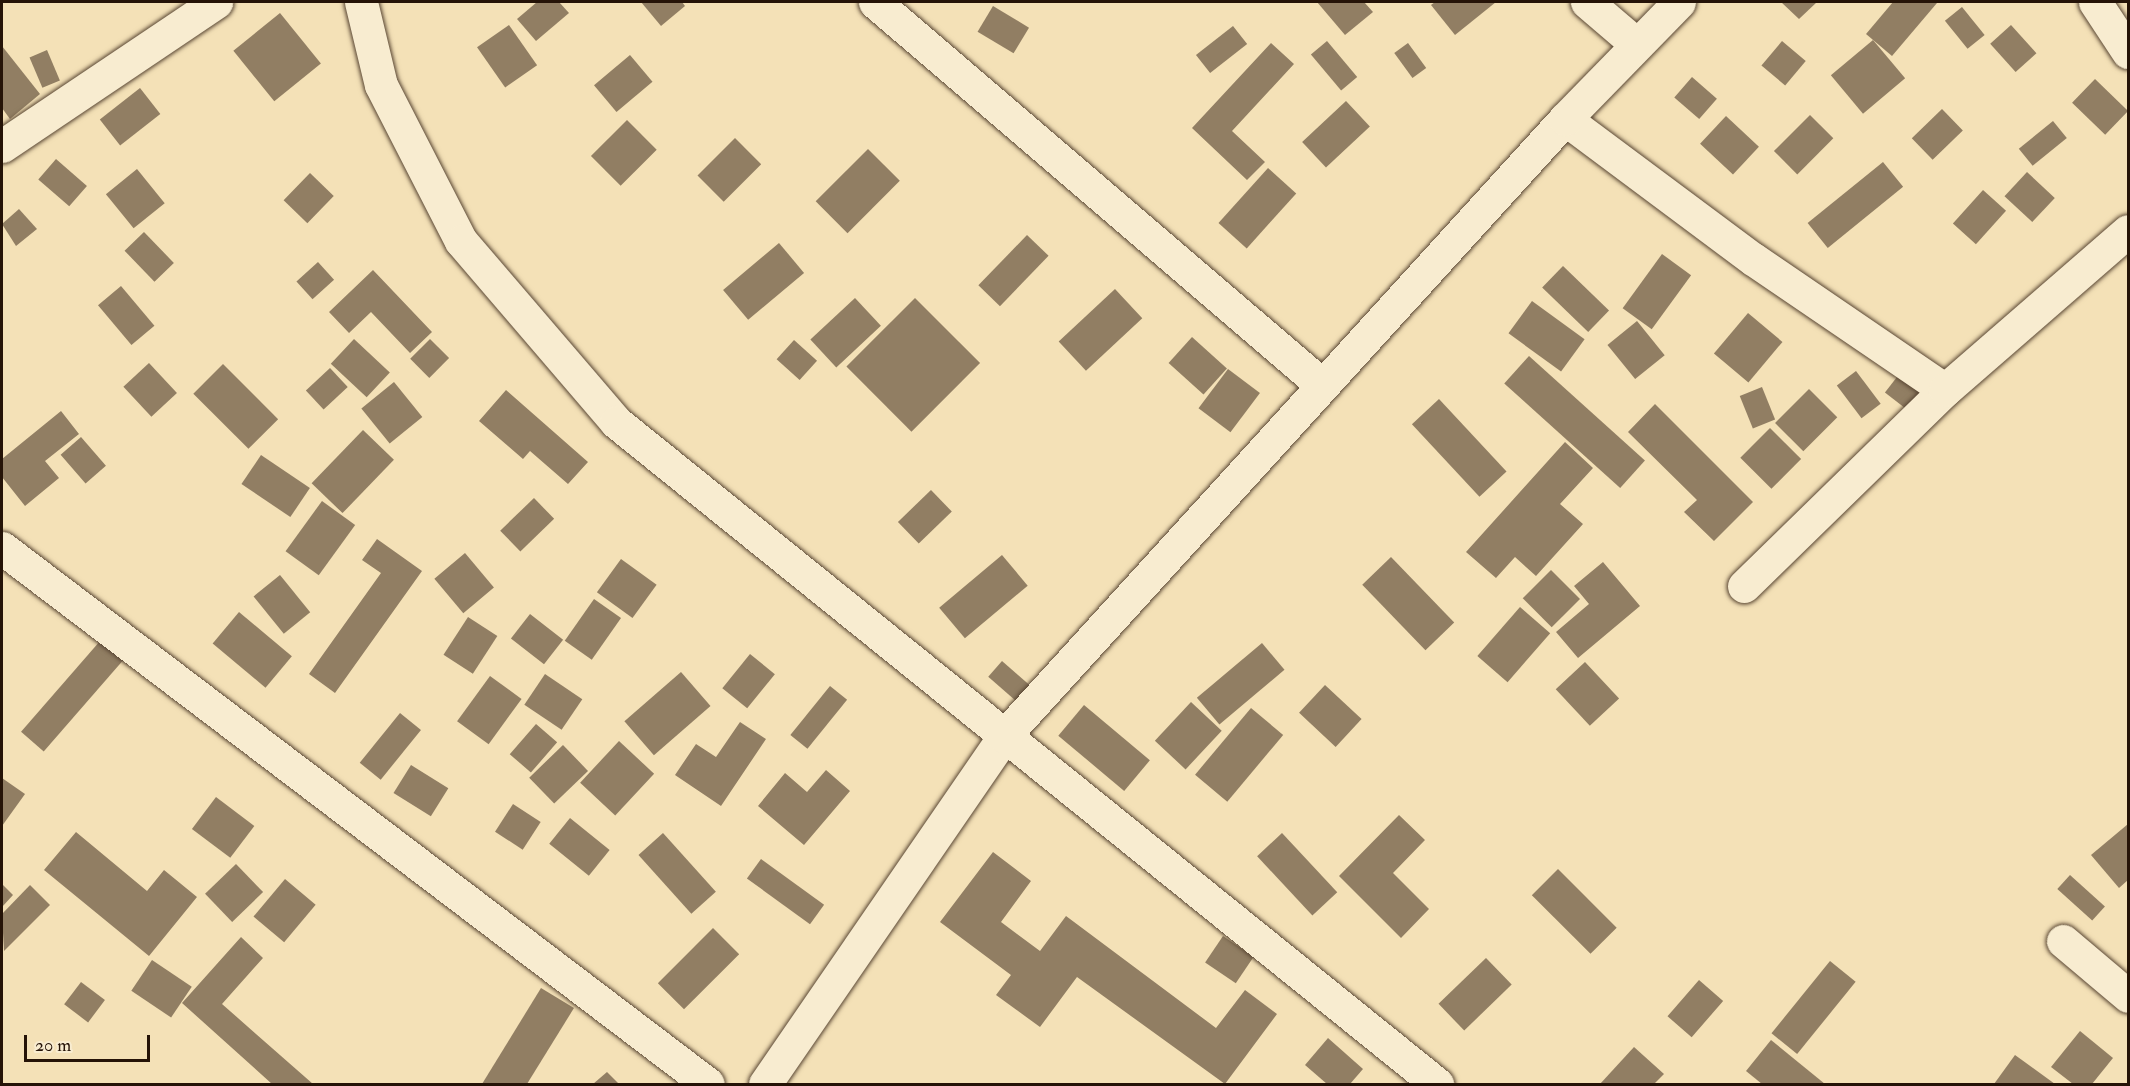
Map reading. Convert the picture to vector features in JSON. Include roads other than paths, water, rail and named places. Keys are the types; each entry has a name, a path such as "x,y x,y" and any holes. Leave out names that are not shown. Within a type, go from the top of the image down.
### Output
{"street":[{"path":"2,146 216,2"},
{"path":"361,2 381,85 461,241 616,422 1004,735 1423,1081"},
{"path":"875,2 1322,385"},
{"path":"1587,2 1635,43"},
{"path":"765,1084 1004,735 1565,119 1635,43 1678,2"},
{"path":"2095,2 2128,52"},
{"path":"1565,119 1753,259 1945,390"},
{"path":"1744,586 1945,390 2128,231"},
{"path":"2,549 708,1084"},
{"path":"2063,941 2128,996"}]}
